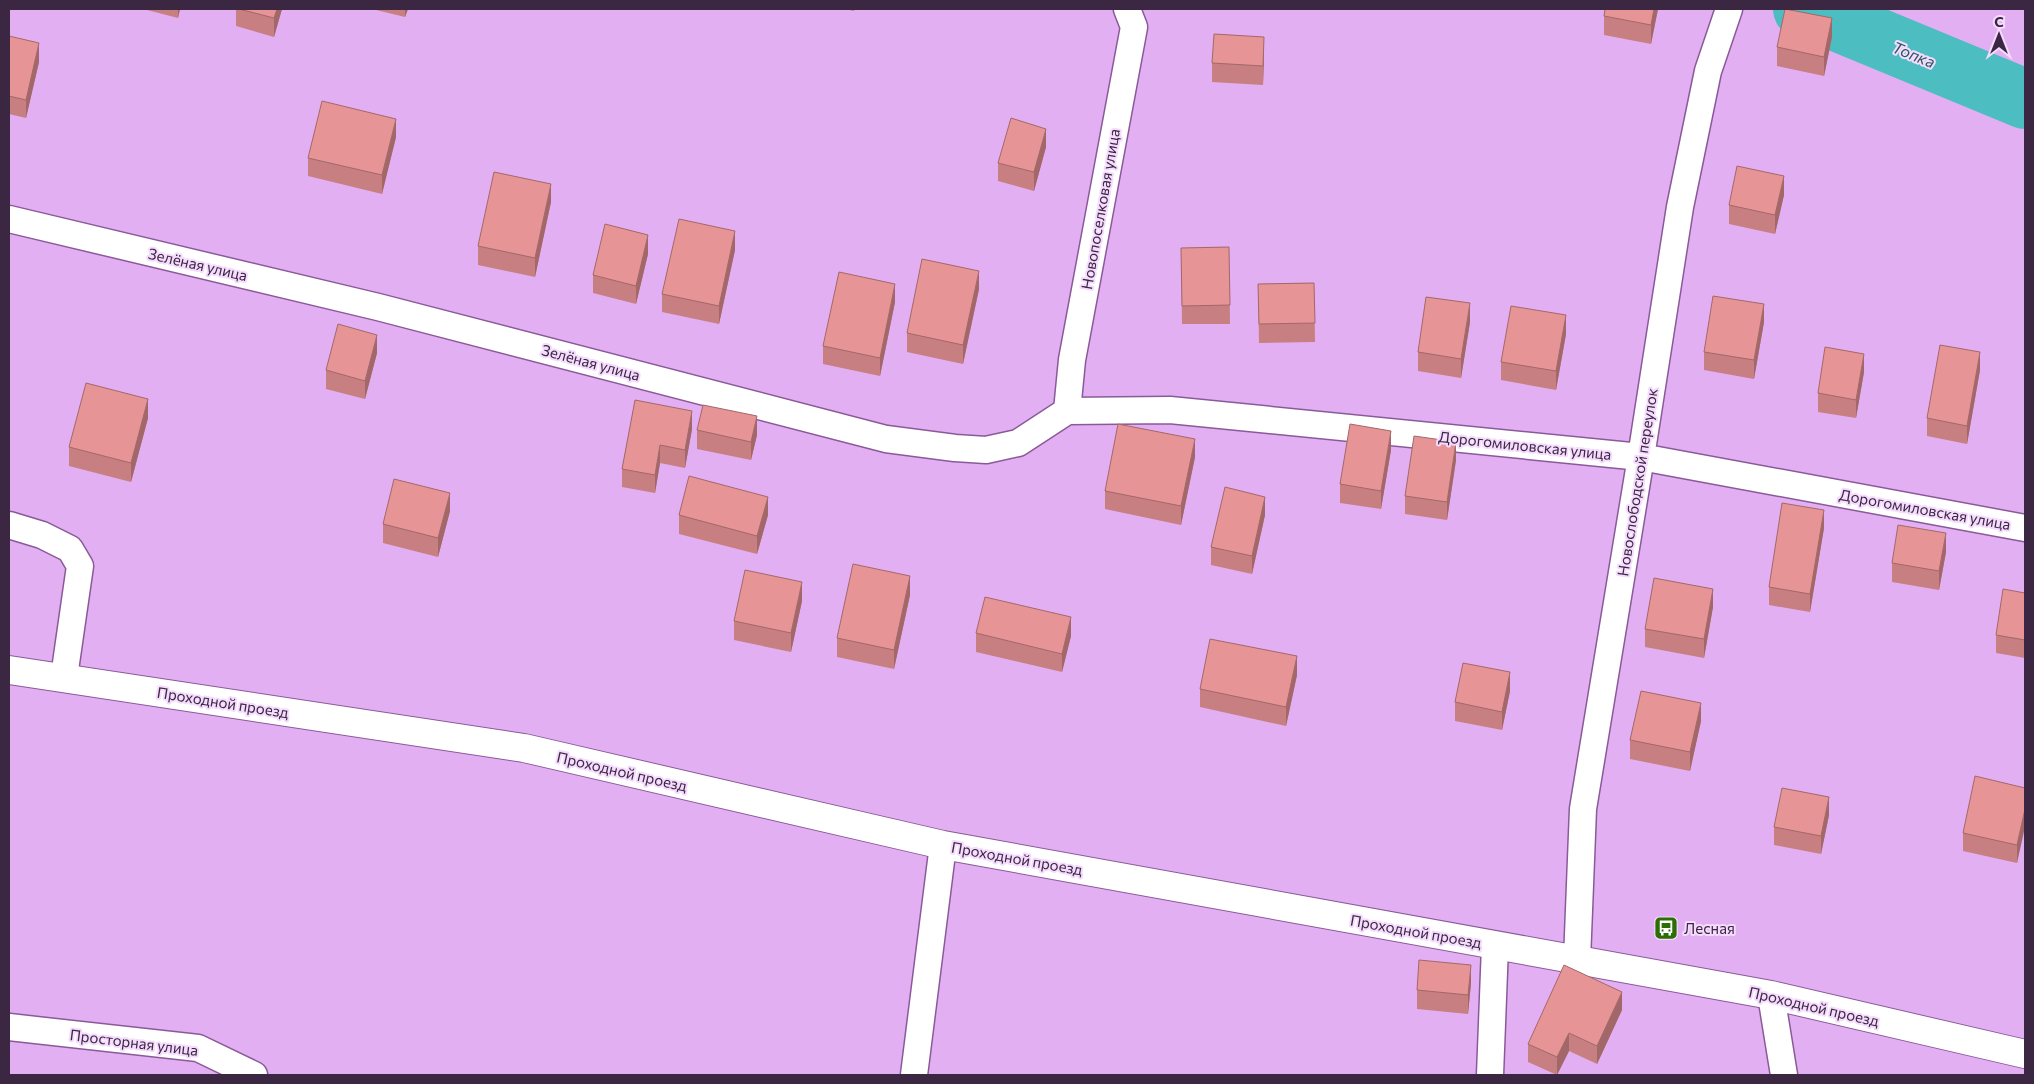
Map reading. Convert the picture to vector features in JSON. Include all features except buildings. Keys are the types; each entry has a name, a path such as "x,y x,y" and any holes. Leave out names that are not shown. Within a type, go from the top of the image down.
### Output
{"street":[{"name":"Новопоселковая улица","path":"1067,411 1072,360 1134,27 1127,9"},
{"name":"Новослободской переулок","path":"1577,960 1583,809 1680,207 1708,71 1729,9"},
{"name":"Зелёная улица","path":"9,219 378,306 886,439 986,450 1018,443 1067,411"},
{"name":"Дорогомиловская улица","path":"1067,411 1170,410 1641,457 2025,528"},
{"path":"9,525 42,535 70,549 80,566 64,677"},
{"name":"Проходной проезд","path":"9,670 524,748 943,844 1771,995 2025,1054"},
{"path":"914,1075 943,844"},
{"path":"1490,1075 1496,946"},
{"path":"1771,995 1784,1075"},
{"name":"Просторная улица","path":"9,1028 198,1048 254,1075"}],"waterway":[{"name":"Топка","path":"1803,9 1822,15 2025,99"}],"place":[{"name":"Лесная","path":"1666,928"}]}
